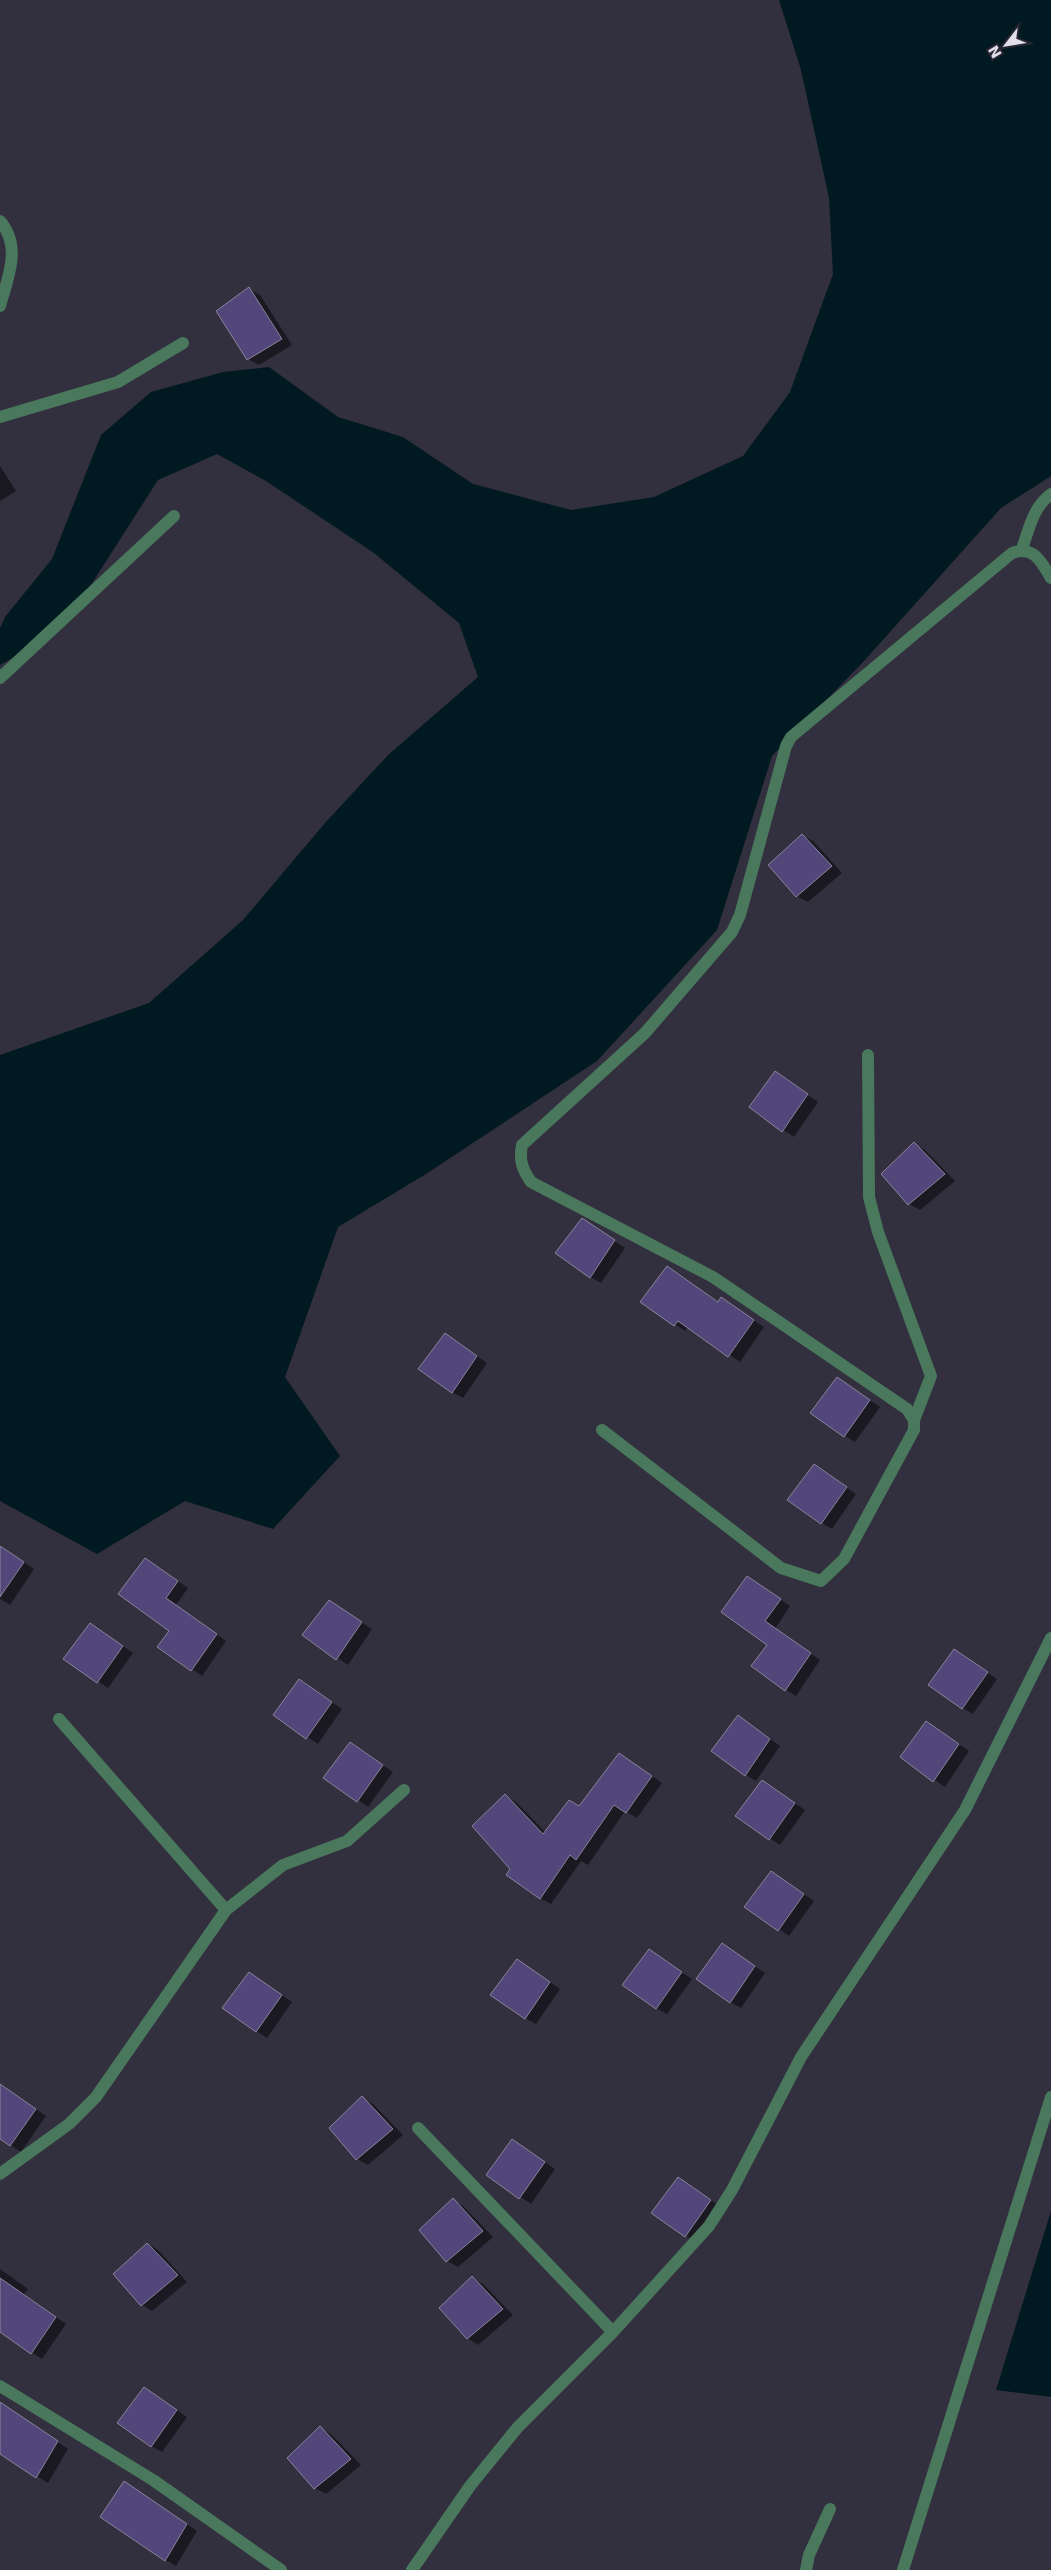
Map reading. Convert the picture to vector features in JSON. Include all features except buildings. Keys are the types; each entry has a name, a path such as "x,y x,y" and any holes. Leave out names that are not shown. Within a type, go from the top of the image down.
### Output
{"street":[{"path":"0,221 13,245 12,260 0,306"},
{"path":"0,417 118,382 183,343"},
{"path":"1022,549 1035,512 1051,494"},
{"path":"0,678 174,516"},
{"path":"914,1420 907,1409 713,1276 531,1182 524,1171 520,1156 522,1145 645,1033 732,932 740,915 786,746 791,737 1012,552 1022,549 1031,552 1040,560 1051,578"},
{"path":"602,1430 781,1568 821,1581 844,1560 914,1430 914,1420 931,1376 878,1232 869,1197 868,1054"},
{"path":"412,2570 470,2486 518,2427 613,2332 709,2226 732,2190 801,2057 965,1810 1051,1638"},
{"path":"59,1719 226,1910"},
{"path":"0,2174 69,2124 96,2097 226,1910 283,1865 347,1841 404,1790"},
{"path":"903,2570 1051,2097"},
{"path":"418,2128 613,2332"},
{"path":"0,2386 153,2480 281,2570"},
{"path":"806,2570 809,2555 830,2509"}],"water":[{"path":"779,0 1051,0 1051,476 1001,508 864,661 772,756 717,930 597,1061 426,1174 338,1227 285,1377 340,1456 273,1529 185,1501 97,1554 0,1501 0,1055 149,1003 243,920 325,823 388,755 478,677 459,623 374,553 266,481 217,454 158,480 87,591 23,652 0,665 0,628 5,617 52,559 101,435 151,392 223,372 269,367 338,417 403,437 473,484 571,510 654,497 743,456 790,392 833,274 829,198 801,70"},
{"path":"1051,2211 1051,2397 996,2390"}]}
